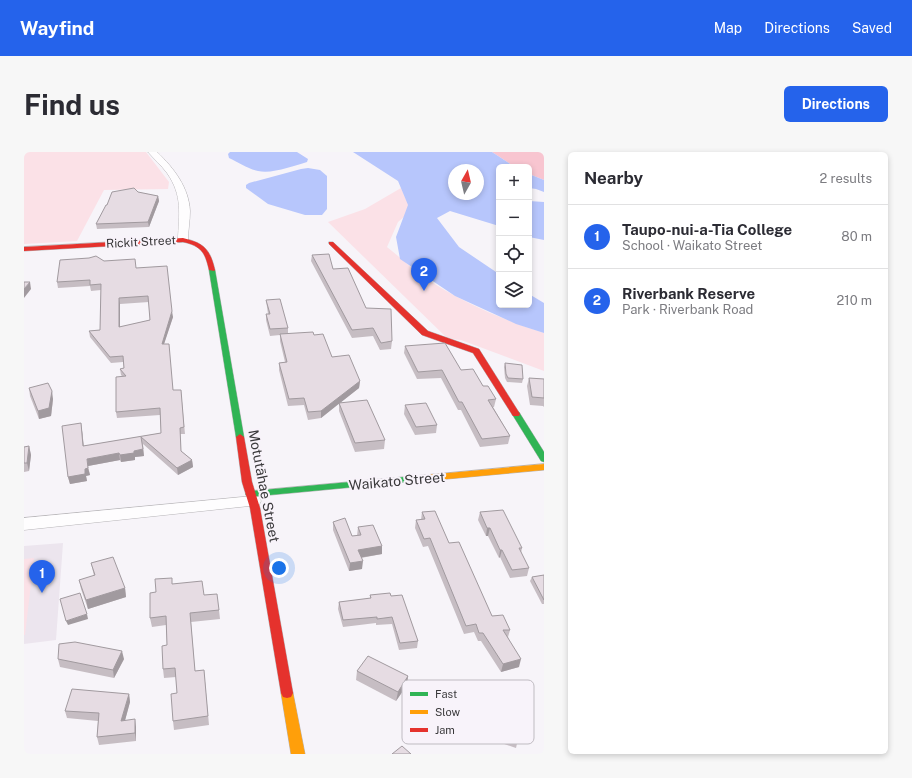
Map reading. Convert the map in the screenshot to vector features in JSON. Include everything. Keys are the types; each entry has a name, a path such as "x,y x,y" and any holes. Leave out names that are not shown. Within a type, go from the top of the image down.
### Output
{"street":[{"name":"Rickit Street","path":"24,249 183,240 185,212 181,189 169,170 152,152"},
{"name":"Motutāhae Street","path":"183,240 201,245 206,249 209,255 247,482 252,498 298,754"},
{"path":"331,243 425,333 476,351 544,459"},
{"name":"Waikato Street","path":"24,524 544,467"}],"shaded area":[{"path":"24,152 146,152 169,182 168,189 104,190 77,241 24,244"},
{"path":"492,152 544,152 544,180 532,175 532,164 510,164"},
{"path":"401,188 411,211 398,222 387,247 415,271 453,295 498,316 544,333 544,371 461,340 448,339 328,222 365,209"},
{"path":"63,543 56,640 24,644 24,546"},
{"path":"34,558 25,635 24,635 24,559"}],"water":[{"path":"230,152 297,152 308,159 307,162 276,171 264,172 251,169 229,158 228,154"},
{"path":"353,152 492,152 510,164 496,164 496,225 450,211 437,218 459,247 496,272 496,308 532,308 532,296 544,303 544,333 516,324 455,296 400,259 396,237 408,205 398,181"},
{"path":"308,168 320,170 327,176 327,209 322,215 305,215 268,204 246,188 246,185 249,183"},
{"path":"532,175 544,180 544,192 532,188"},
{"path":"532,201 544,202 544,240 532,238"}],"building":[{"path":"134,188 138,192 158,196 148,222 96,224 107,205 112,192"},
{"path":"329,254 333,269 348,268 366,308 391,309 392,341 381,343 373,328 352,330 312,255"},
{"path":"96,256 104,261 135,259 136,268 167,266 172,311 162,344 169,344 173,390 181,390 184,427 180,428 181,451 192,460 177,468 141,437 143,449 134,451 134,453 120,455 119,453 87,459 88,468 85,469 85,474 68,477 62,426 81,423 83,446 161,433 160,408 116,412 116,377 126,376 120,369 124,368 123,356 110,357 89,331 100,330 101,284 90,285 90,280 57,282 60,260 89,258","holes":["148,296 150,320 119,327 119,298"]},
{"path":"24,282 30,282 24,289"},
{"path":"280,299 288,328 270,329 266,314 270,314 266,300"},
{"path":"313,332 314,335 323,334 332,357 349,355 360,381 321,411 308,412 304,398 289,399 279,363 287,362 280,334"},
{"path":"445,343 461,370 473,369 483,386 488,386 496,399 488,400 510,436 482,439 462,402 459,402 442,370 418,372 405,346"},
{"path":"505,363 522,365 523,379 508,378"},
{"path":"529,378 544,379 544,398 532,397"},
{"path":"48,383 52,391 49,408 38,411 29,388"},
{"path":"367,400 385,440 355,443 339,403"},
{"path":"426,403 437,425 416,427 405,405"},
{"path":"29,446 27,463 24,463 24,447"},
{"path":"503,510 522,548 519,548 529,568 512,570 502,550 500,550 490,528 487,528 480,512"},
{"path":"435,511 449,543 459,542 492,616 503,615 510,630 503,630 521,659 503,664 483,633 479,633 476,624 466,626 430,538 424,539 416,520 425,519 422,512"},
{"path":"345,518 352,536 361,535 358,527 373,525 382,546 358,550 363,561 350,563 333,522"},
{"path":"113,557 125,588 86,600 79,580 95,575 91,563"},
{"path":"544,575 544,600 532,577"},
{"path":"172,578 172,584 202,581 204,595 217,594 219,610 190,613 195,671 204,670 208,716 173,721 171,694 177,693 175,668 163,669 162,646 167,645 166,616 150,618 150,593 156,592 155,579"},
{"path":"80,593 87,614 66,621 60,599"},
{"path":"390,593 391,596 402,595 418,641 400,643 392,617 343,620 339,602 371,598 370,595"},
{"path":"75,642 122,651 113,670 58,659 59,644"},
{"path":"368,656 408,676 406,680 402,680 402,686 398,692 357,671"},
{"path":"72,689 129,694 121,721 135,719 135,733 97,737 99,713 65,711"},
{"path":"402,746 411,754 392,754"}],"traffic: fast":[{"path":"212,270 240,437"},
{"path":"516,414 544,459"},
{"path":"250,494 426,478"}],"traffic: slow":[{"path":"426,478 544,467"},
{"path":"287,693 298,754"}],"traffic: jam":[{"path":"24,249 183,240 196,244 204,249 209,257 212,270"},
{"path":"331,243 425,333 476,351 516,414"},
{"path":"240,437 247,482 255,508 287,693"}],"place":[{"name":"Riverbank Reserve","path":"424,291"},
{"name":"Taupo-nui-a-Tia College","path":"42,593"}]}
